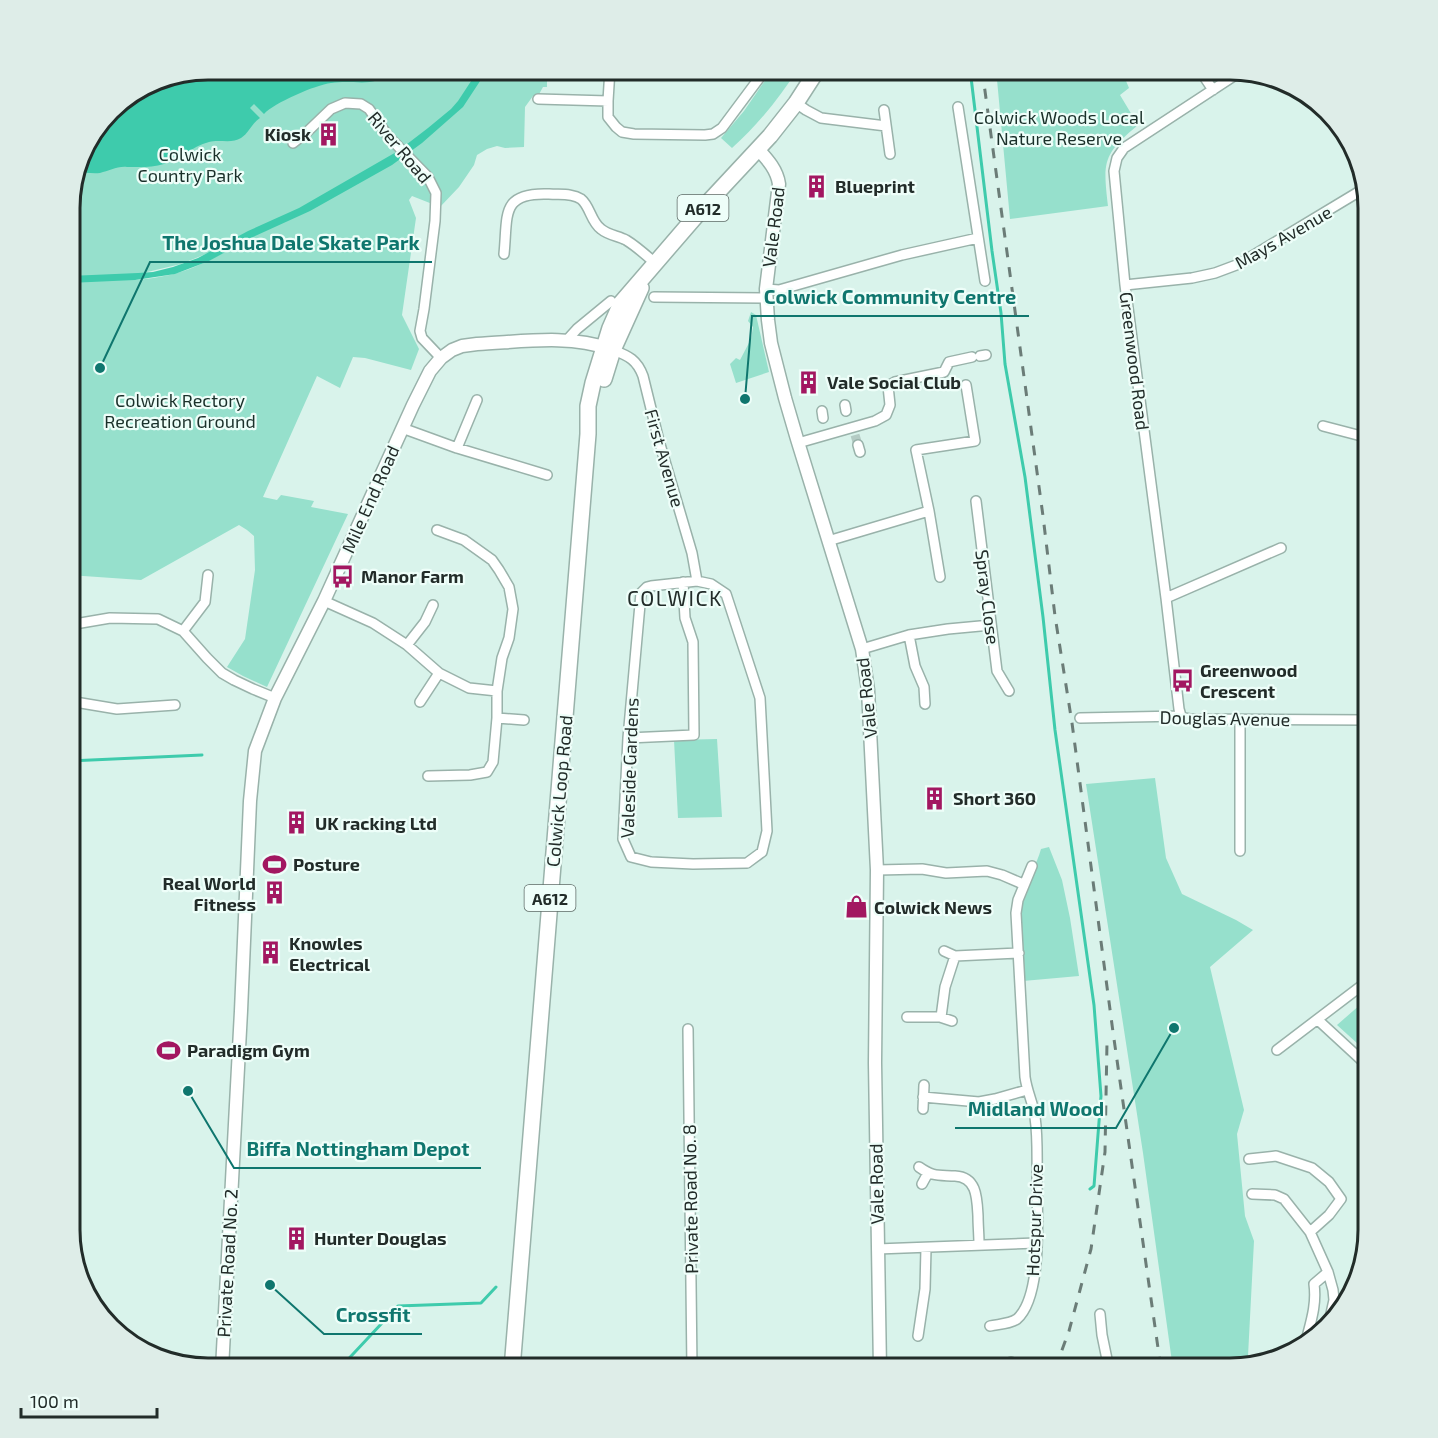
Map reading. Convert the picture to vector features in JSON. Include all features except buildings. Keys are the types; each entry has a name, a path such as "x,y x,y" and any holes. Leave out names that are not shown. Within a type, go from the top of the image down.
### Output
{"main road":[{"name":"A612","path":"608,348 610,328 621,303 702,209 758,149 796,103 811,80"},
{"name":"Colwick Loop Road","path":"513,1358 588,406 593,383 608,348"}],"street":[{"path":"609,80 609,117 616,127 626,134 705,135 722,128 758,80"},
{"path":"1206,80 1213,90"},
{"name":"Greenwood Road","path":"1181,716 1125,285 1114,171 1117,158 1124,148 1228,80"},
{"path":"544,96 608,100"},
{"name":"River Road","path":"296,145 304,140 307,132 331,109 345,102 361,104 369,109 388,136 428,177 436,193 435,221 420,331 422,338 441,358"},
{"path":"796,103 821,118 886,126"},
{"path":"958,107 985,281"},
{"path":"884,110 890,154"},
{"name":"Vale Road","path":"758,149 778,175 779,184 766,293 776,366 862,649 868,690 877,870 875,1063 880,1358"},
{"name":"Mays Avenue","path":"1125,285 1192,278 1239,264 1357,193"},
{"path":"504,254 510,207 515,200 524,195 564,195 574,196 584,201 599,228 629,242 653,266"},
{"path":"654,297 766,293 902,255 978,238"},
{"path":"567,340 577,328 611,302"},
{"path":"441,358 462,346 477,344 567,340 608,348"},
{"name":"First Avenue","path":"608,348 634,360 643,376 659,441 692,553 697,581"},
{"path":"798,443 824,423 852,428 875,421 886,415 890,405 888,386 896,382 944,372 949,362 979,356"},
{"name":"Mile End Road","path":"253,762 260,734 275,698 324,601 402,428 430,371 441,358"},
{"path":"940,576 916,450 975,441 966,385"},
{"path":"457,448 475,416 477,400"},
{"path":"1323,426 1358,435"},
{"path":"402,428 457,448 538,468 547,475"},
{"name":"Spray Close","path":"976,501 997,671 1009,691"},
{"path":"828,541 929,511"},
{"path":"428,776 470,775 487,772 493,762 497,691 513,609 509,587 492,560 464,540 437,530"},
{"path":"1166,597 1281,548"},
{"path":"183,631 205,602 208,575"},
{"name":"Valeside Gardens","path":"697,581 711,584 726,594 760,698 767,831 762,852 747,863 651,862 631,856 623,839 628,738 640,593 651,586 697,581"},
{"path":"628,738 694,735 693,642 685,618 683,582"},
{"path":"324,601 373,622 407,645 439,673 469,688 497,691"},
{"path":"407,645 433,605"},
{"path":"80,623 110,618 158,619 183,631 222,673 275,698"},
{"path":"862,649 909,635 948,628 991,625"},
{"path":"909,635 915,666 924,687 925,704"},
{"path":"420,702 439,673"},
{"path":"80,703 117,709 175,705"},
{"name":"Douglas Avenue","path":"1080,718 1181,716 1240,720 1358,720"},
{"path":"496,718 524,720"},
{"path":"1240,720 1240,851"},
{"name":"Private Road No. 2","path":"223,1358 253,762"},
{"name":"Hotspur Drive","path":"990,1326 1011,1322 1017,1318 1026,1306 1030,1295 1035,1267 1037,1243 1036,1132 1033,1103 1027,1090 1016,913 1023,884 1032,866"},
{"path":"877,870 922,869 946,873 987,871 1023,884"},
{"path":"944,951 955,956 1019,953"},
{"path":"941,1017 945,987 955,956"},
{"path":"1277,1050 1358,989"},
{"path":"907,1017 941,1017 952,1021"},
{"path":"1318,1020 1358,1057"},
{"name":"Private Road No. 8","path":"688,1029 692,1358"},
{"path":"923,1109 924,1085"},
{"path":"923,1097 980,1102 1027,1090"},
{"path":"1248,1159 1276,1156 1312,1168 1329,1182 1341,1199 1329,1215 1310,1232"},
{"path":"919,1167 936,1176 962,1177 970,1181 977,1197 979,1244"},
{"path":"922,1184 928,1173"},
{"path":"1252,1194 1275,1195 1284,1199 1310,1232 1328,1272 1333,1290 1332,1308"},
{"path":"877,1249 1037,1243"},
{"path":"918,1336 925,1289 926,1248"},
{"path":"1309,1332 1316,1297 1314,1284 1328,1272"},
{"path":"1100,1314 1107,1358"}],"green space":[{"path":"199,80 547,80 547,87 543,87 538,96 533,96 525,107 524,147 497,146 477,155 474,165 459,187 440,207 412,196 409,200 416,218 402,315 419,349 411,370 353,357 340,388 317,376 263,497 277,500 281,495 314,501 311,507 348,514 267,687 227,667 245,639 255,570 254,536 247,530 239,525 141,580 80,576 80,199 89,158 111,123 136,101 158,89","holes":["241,243 189,269 169,275 135,280 143,273 181,264"]},
{"path":"765,80 791,80 768,111 732,148 721,138 744,111"},
{"name":"Colwick Woods Local Nature Reserve","path":"997,80 1126,80 1129,88 1120,95 1138,125 1117,144 1108,160 1106,179 1108,206 1010,219"},
{"path":"751,312 756,315 769,372 736,383 730,364 736,358 740,360 751,339 753,327 748,321"},
{"path":"717,739 722,817 678,818 674,740"},
{"path":"1155,778 1166,858 1182,894 1253,930 1210,967 1244,1110 1237,1134 1245,1216 1254,1241 1248,1357 1171,1358 1143,1153 1086,784"},
{"path":"1049,847 1062,880 1079,976 1023,981 1020,926 1022,904 1041,849"},
{"path":"1358,1007 1358,1044 1337,1025"}],"shaded area":[{"path":"199,80 377,80 331,83 315,87 285,100 264,114 254,104 250,108 260,118 241,138 234,141 213,141 203,144 164,164 150,167 120,167 94,173 84,172 89,158 101,136 117,117 136,101 158,89"},
{"path":"472,80 481,80 463,107 422,143 392,165 310,211 253,237 209,261 175,274 135,280 80,283 80,275 153,272 198,258 248,231 299,208 398,151 458,101"}],"waterway":[{"path":"971,80 1001,313 1005,364 1025,477 1055,730 1094,1005 1101,1096 1094,1186 1090,1189"},
{"path":"79,761 202,755"},
{"path":"349,1358 398,1306 481,1303 496,1287"}],"tunnel":[{"path":"855,435 858,445"}],"railway":[{"path":"984,80 1055,616 1072,723 1159,1358"},
{"path":"1059,1358 1069,1331 1091,1249 1105,1152 1107,1042"}],"place":[{"name":"Kiosk","path":"329,134"},
{"name":"Blueprint","path":"817,186"},
{"name":"The Joshua Dale Skate Park","path":"100,368"},
{"name":"Vale Social Club","path":"809,382"},
{"name":"Colwick Community Centre","path":"745,399"},
{"name":"Manor Farm","path":"343,576"},
{"name":"Greenwood Crescent","path":"1182,680"},
{"name":"Short 360","path":"935,798"},
{"name":"UK racking Ltd","path":"297,823"},
{"name":"Posture","path":"275,864"},
{"name":"Real World Fitness","path":"274,893"},
{"name":"Colwick News","path":"856,907"},
{"name":"Knowles Electrical","path":"271,953"},
{"name":"Midland Wood","path":"1174,1028"},
{"name":"Paradigm Gym","path":"169,1050"},
{"name":"Biffa Nottingham Depot","path":"188,1091"},
{"name":"Hunter Douglas","path":"296,1238"},
{"name":"Crossfit","path":"270,1285"}],"district":[{"name":"COLWICK","path":"675,597"}],"park label":[{"name":"Colwick Country Park","path":"190,164"},
{"name":"Colwick Rectory Recreation Ground","path":"180,410"}]}
